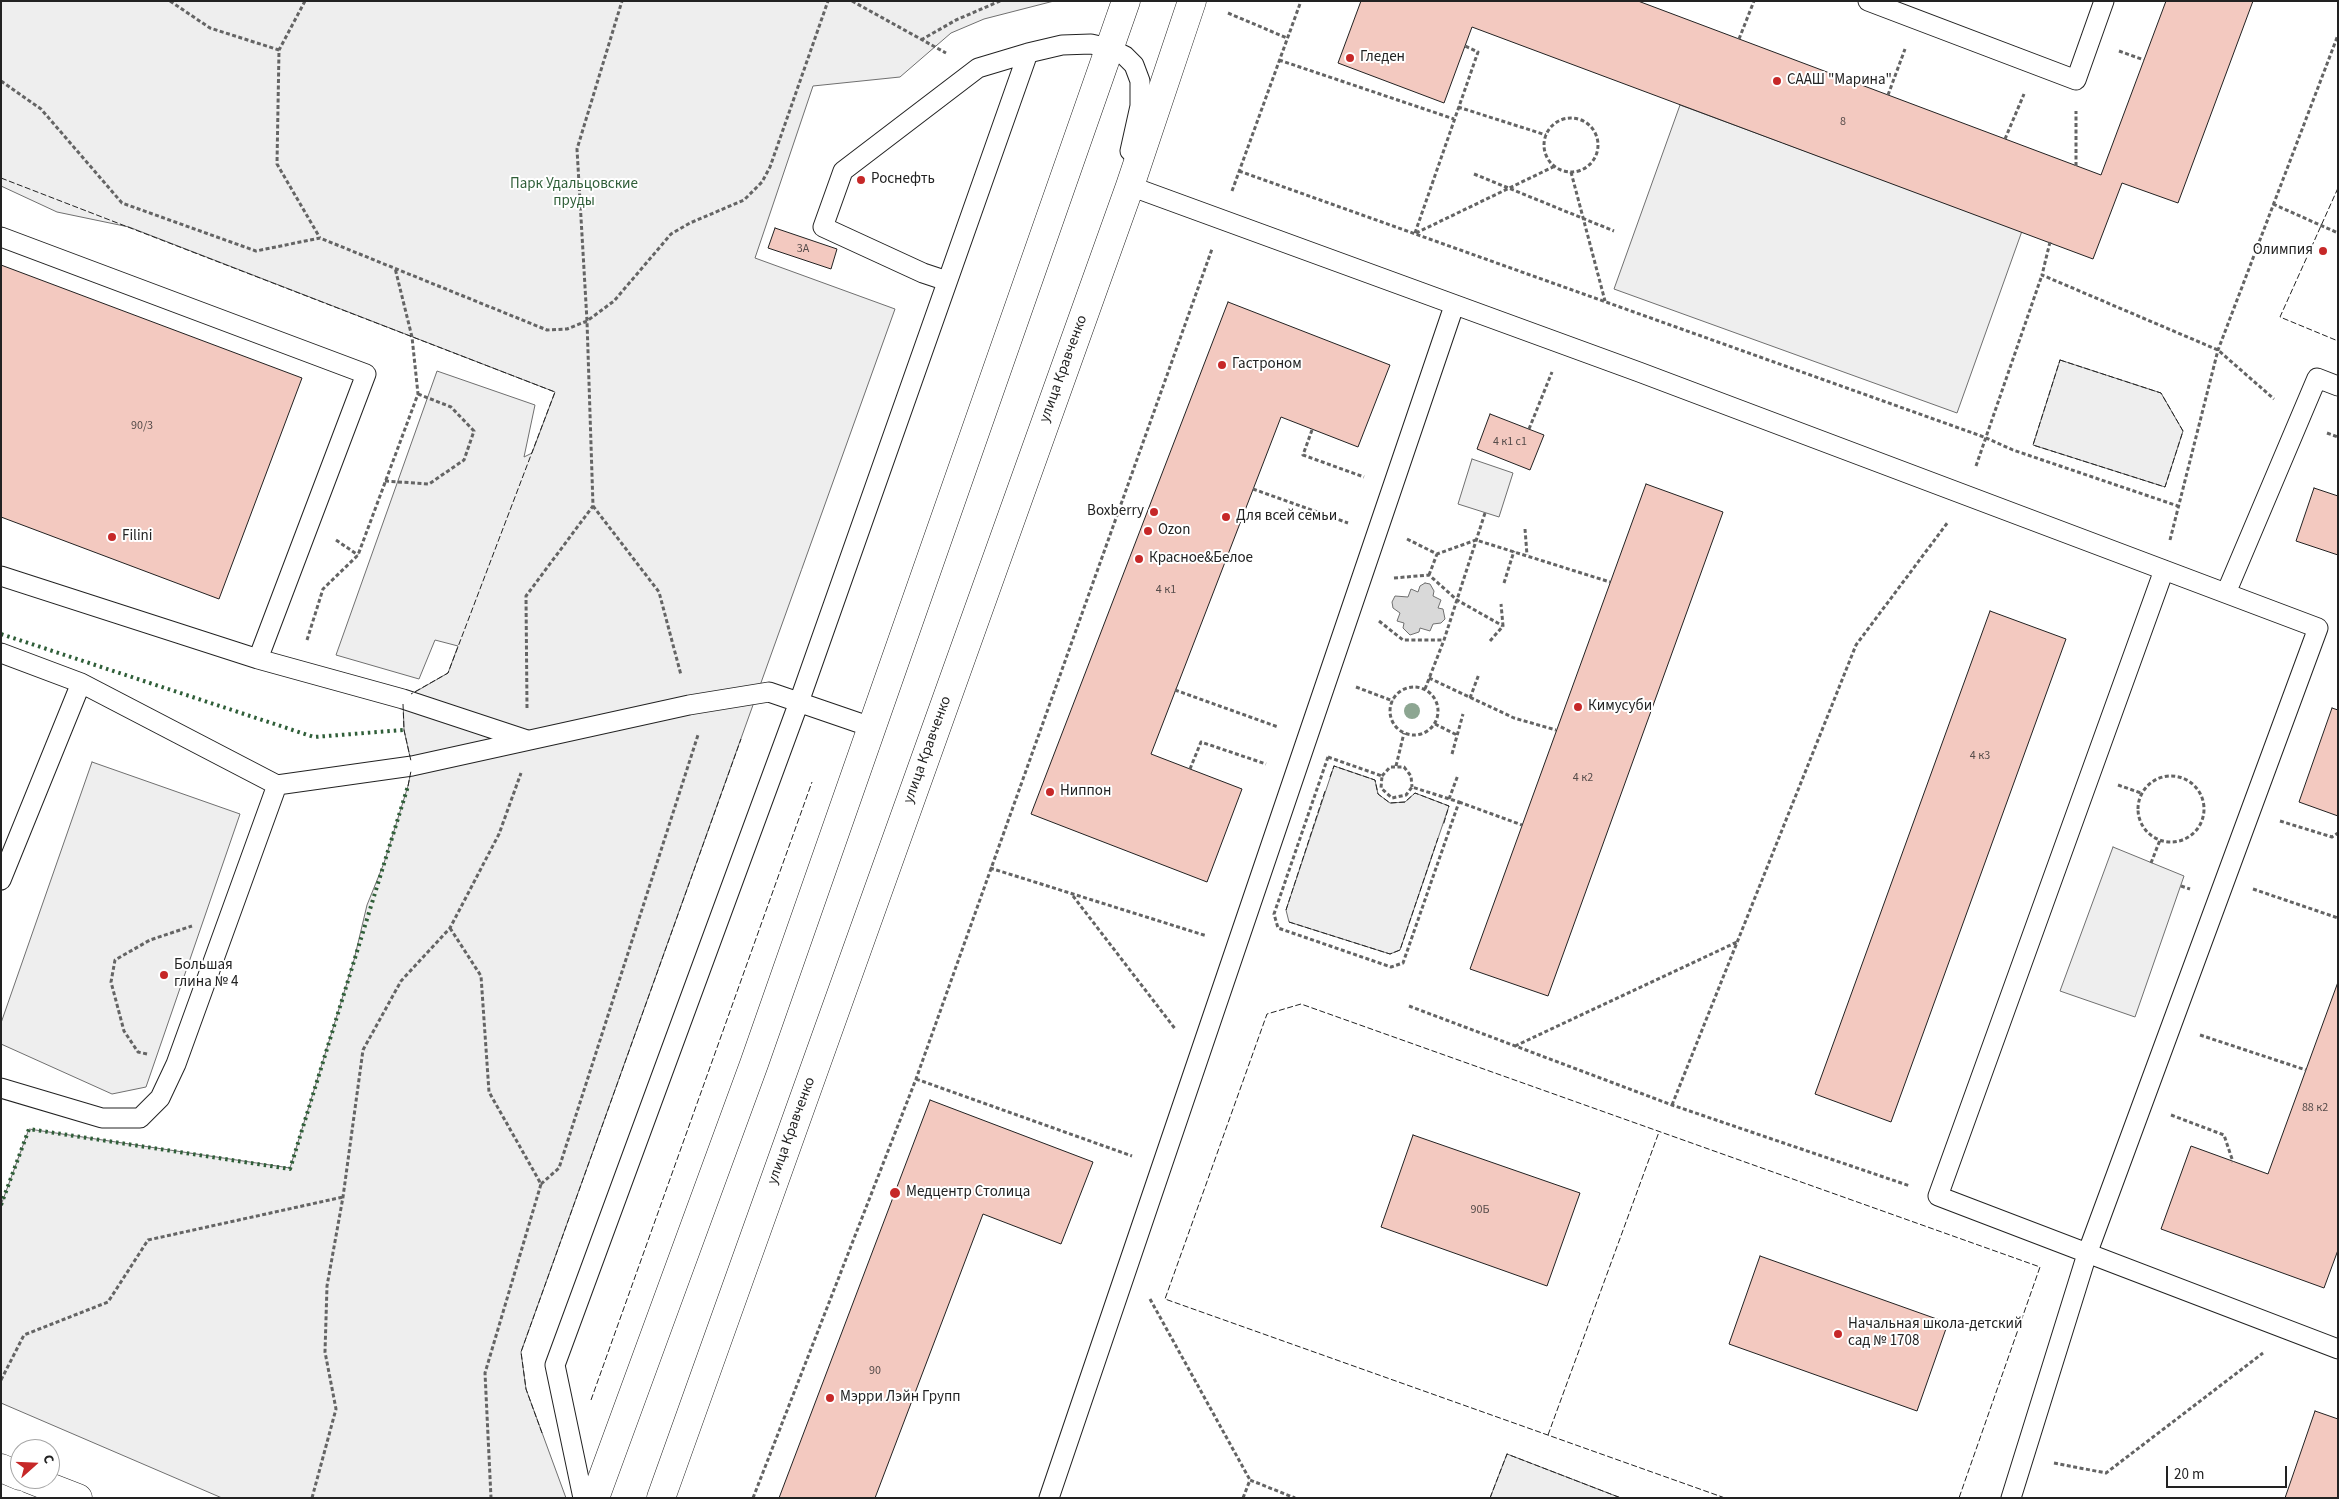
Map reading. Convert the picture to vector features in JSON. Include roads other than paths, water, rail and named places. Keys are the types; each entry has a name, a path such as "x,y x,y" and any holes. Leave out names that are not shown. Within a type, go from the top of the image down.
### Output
{"street":[{"path":"595,1498 754,1064 1126,1"},
{"name":"улица Кравченко","path":"661,1498 1130,186 1192,1"},
{"path":"55,1489 78,1498"}],"lane":[{"path":"1868,1 2076,80 2104,1"},
{"path":"947,281 923,273 823,227 843,171 978,68 1062,45 1091,44 1109,48 1125,56 1134,65 1140,81 1140,106 1107,249"},
{"path":"583,1498 555,1365 799,702 1028,53"},
{"path":"1130,186 1562,345 2318,628 2087,1254 2011,1498"},
{"path":"1,236 366,374 258,660"},
{"path":"1049,1498 1454,306"},
{"path":"2226,593 2317,378 2338,386"},
{"path":"2164,570 1938,1196 2338,1349"},
{"path":"1,576 258,660 403,698 528,740"},
{"path":"1,654 81,683 277,785 412,766 689,705 770,692 871,726"},
{"path":"1,880 81,683"},
{"path":"1,1088 102,1118 140,1118 160,1098 176,1064 277,785"}],"place":[{"name":"Гледен","path":"1350,58"},
{"name":"СААШ \"Марина\"","path":"1777,81"},
{"name":"Роснефть","path":"861,180"},
{"name":"Олимпия","path":"2323,251"},
{"name":"Гастроном","path":"1222,365"},
{"name":"Boxberry","path":"1154,512"},
{"name":"Для всей семьи","path":"1226,517"},
{"name":"Ozon","path":"1148,531"},
{"name":"Filini","path":"112,537"},
{"name":"Красное&Белое","path":"1139,559"},
{"name":"Кимусуби","path":"1578,707"},
{"name":"Ниппон","path":"1050,792"},
{"name":"Большая глина № 4","path":"164,975"},
{"name":"Медцентр Столица","path":"895,1193"},
{"name":"Начальная школа-детский сад № 1708","path":"1838,1334"},
{"name":"Мэрри Лэйн Групп","path":"830,1398"}],"park label":[{"name":"Парк Удальцовские пруды","path":"574,194"}]}
